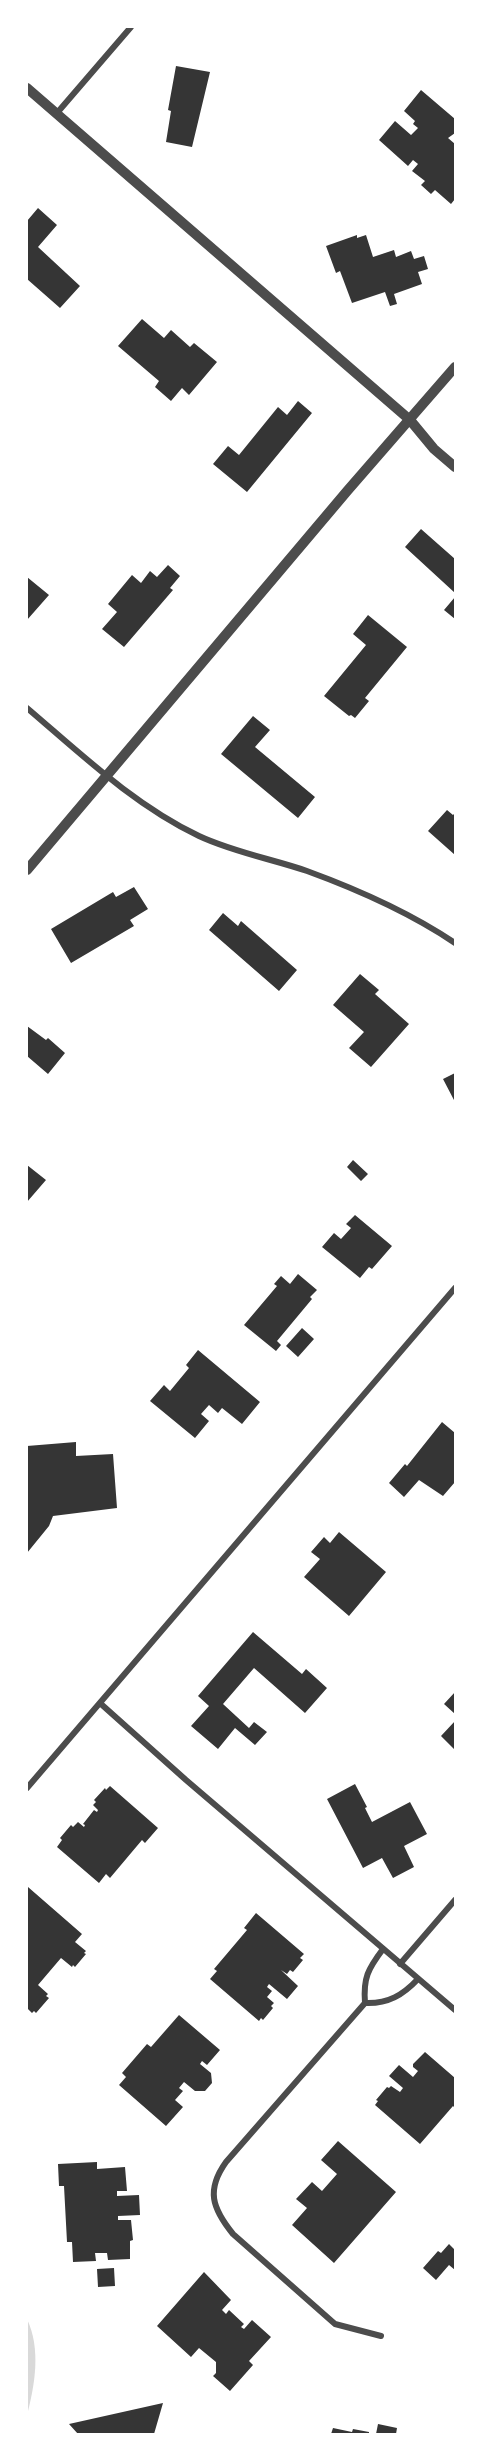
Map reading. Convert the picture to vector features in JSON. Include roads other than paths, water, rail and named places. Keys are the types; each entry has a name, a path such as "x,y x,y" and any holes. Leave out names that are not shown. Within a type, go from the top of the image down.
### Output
{"street":[{"path":"57,113 131,27"},
{"path":"27,88 410,420 434,449 455,467"},
{"path":"27,870 455,367"},
{"path":"27,708 152,811 202,837 335,882 414,917 455,943"},
{"path":"27,1788 455,1288"},
{"path":"101,1704 455,2010"},
{"path":"400,1964 455,1900"},
{"path":"381,2336 335,2325 233,2234 220,2216 213,2198 213,2190 216,2177 226,2162 366,2003 364,1985 368,1973 383,1950"},
{"path":"366,2003 379,2004 390,2001 402,1994 418,1979"}]}
